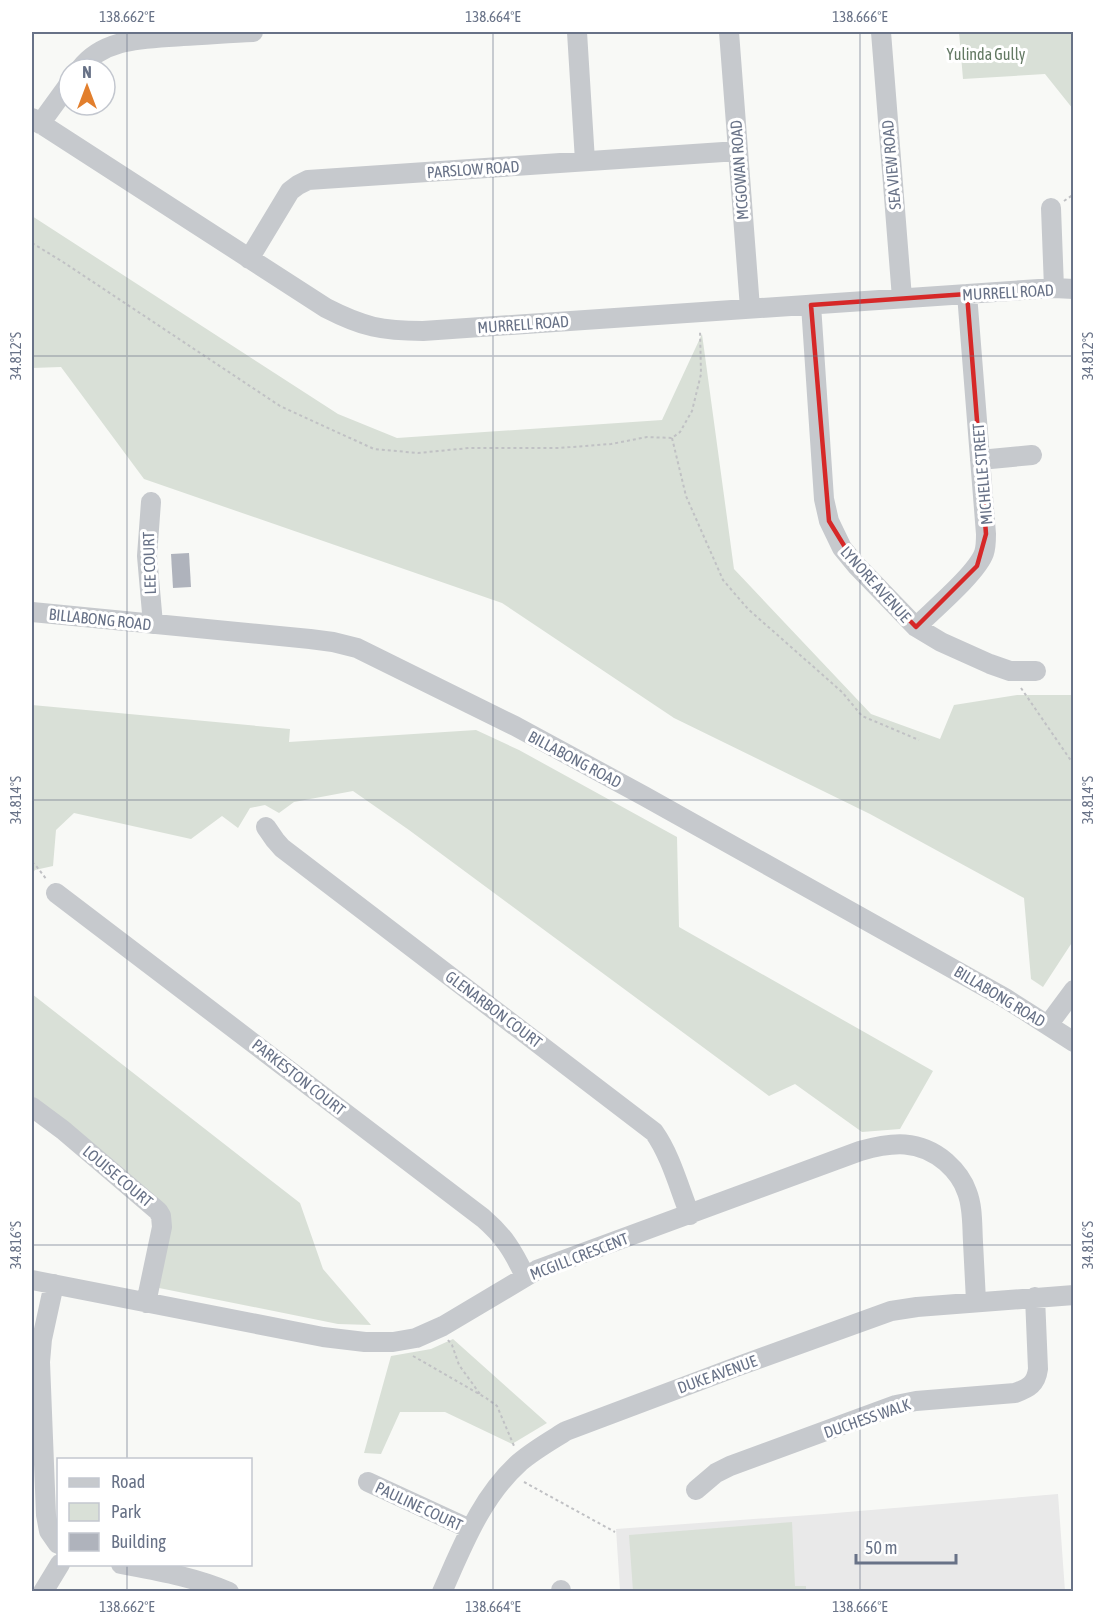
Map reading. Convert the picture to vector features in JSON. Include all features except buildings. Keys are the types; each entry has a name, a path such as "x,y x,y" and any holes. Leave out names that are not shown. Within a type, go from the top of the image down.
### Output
{"street":[{"path":"91,57 128,41 253,32"},
{"path":"577,32 585,161"},
{"name":"MCGOWAN ROAD","path":"729,32 750,308"},
{"name":"SEA VIEW ROAD","path":"881,32 902,298"},
{"path":"36,121 57,97"},
{"name":"MURRELL ROAD","path":"36,121 301,293 345,318 388,331 423,331 1064,289"},
{"name":"PARSLOW ROAD","path":"249,259 290,191 308,180 738,151"},
{"path":"1051,208 1064,289"},
{"name":"MICHELLE STREET","path":"916,627 974,570 984,554 986,534 967,294"},
{"name":"LYNORE AVENUE","path":"811,305 823,484 829,521 839,543 856,565 916,627 926,634 962,652 1010,671 1036,671"},
{"path":"980,460 1032,455"},
{"name":"LEE COURT","path":"151,502 147,556 153,624"},
{"name":"BILLABONG ROAD","path":"32,612 310,639 357,648 515,726 634,791 953,968 1074,1042"},
{"name":"GLENARBON COURT","path":"266,827 282,848 654,1132 662,1145 690,1215"},
{"name":"PARKESTON COURT","path":"56,893 483,1218 509,1245 525,1276"},
{"path":"1048,1025 1074,990"},
{"name":"LOUISE COURT","path":"32,1107 72,1137 158,1210 162,1227 146,1303"},
{"name":"MCGILL CRESCENT","path":"32,1280 323,1337 365,1342 393,1342 416,1338 439,1328 525,1276 551,1265 860,1151 877,1146 907,1144 933,1151 953,1168 967,1192 972,1216 976,1301"},
{"path":"54,1284 42,1340 40,1374 46,1515 49,1531 57,1543"},
{"name":"DUKE AVENUE","path":"442,1592 470,1529 491,1494 531,1453 566,1431 891,1311 976,1301 1074,1295"},
{"name":"DUCHESS WALK","path":"696,1490 716,1473 730,1466 896,1406 916,1401 1015,1394 1029,1387 1036,1378 1038,1369 1035,1297"},
{"name":"PAULINE COURT","path":"368,1482 470,1529"},
{"path":"43,1592 59,1566"},
{"path":"141,1566 180,1570 229,1592"}],"path":[{"path":"32,243 280,406 374,449 418,453 469,448 559,448 611,444 647,437 672,438 680,432 692,411 701,374 699,312"},
{"path":"672,438 686,496 723,580 748,609 842,692 862,716 919,740"},
{"path":"1010,671 1074,765"},
{"path":"32,862 56,893"},
{"path":"439,1328 452,1345 459,1365 482,1396"},
{"path":"393,1342 497,1406 514,1446 508,1452"},
{"path":"509,1473 615,1532"}],"highlighted area":[{"path":"967,294 986,534 977,566 916,627 856,565 829,521 811,305"}],"shaded area":[{"path":"1058,1494 1065,1591 620,1591 616,1529"}],"green space":[{"name":"Yulinda Gully","path":"959,32 1073,32 1073,109 1045,74 963,79"},
{"path":"32,216 338,414 397,438 662,420 702,334 734,569 871,714 940,739 954,705 1017,695 1073,695 1073,941 1043,987 1031,979 1024,898 870,814 674,718 502,603 144,479 61,367 32,368"},
{"path":"32,705 290,729 289,742 476,730 519,750 677,837 679,927 933,1071 900,1129 862,1132 795,1084 769,1096 353,791 294,802 279,813 265,805 250,808 238,828 222,816 191,839 74,813 56,830 53,866 35,870 32,874"},
{"path":"32,994 300,1203 323,1269 371,1325 338,1324 159,1288 164,1208 32,1096"},
{"path":"453,1339 547,1423 512,1444 445,1412 400,1412 381,1454 364,1453 391,1356 431,1349"},
{"path":"792,1522 795,1586 806,1586 806,1591 633,1591 629,1535"}]}
